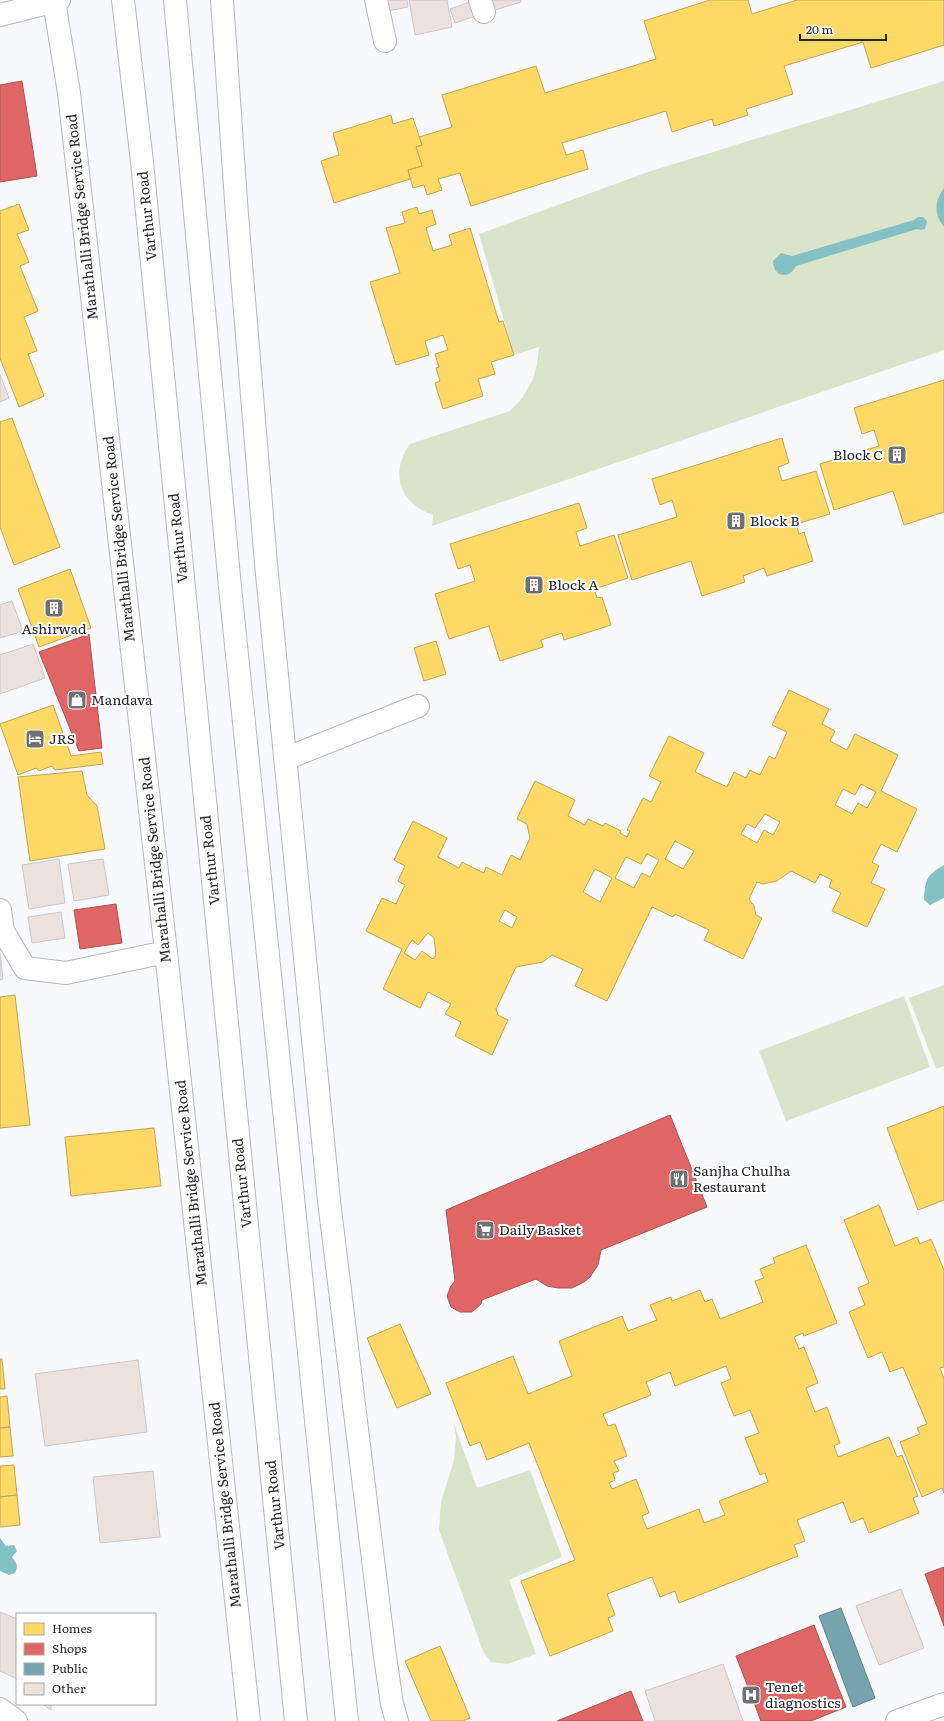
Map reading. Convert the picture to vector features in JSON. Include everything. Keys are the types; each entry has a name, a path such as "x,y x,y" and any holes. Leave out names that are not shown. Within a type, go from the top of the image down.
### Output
{"street":[{"path":"0,15 57,0"},
{"name":"Marathalli Bridge Service Road","path":"57,0 69,93 166,952 249,1721"},
{"name":"Varthur Road","path":"123,0 143,178 296,1721"},
{"path":"175,0 231,595 347,1721"},
{"path":"222,0 259,492 329,1201 384,1649 392,1704 397,1721"},
{"path":"376,0 385,41"},
{"path":"285,759 418,706"},
{"path":"0,910 3,931 25,968 66,973 166,952"},
{"path":"897,1721 944,1704"},
{"path":"0,1709 16,1721"}],"green space":[{"path":"944,81 944,350 432,526 433,515 422,510 406,495 401,486 399,476 400,466 410,444 510,411 523,397 533,379 539,347 514,355 479,234 648,172"},
{"path":"944,985 944,1066 936,1069 909,998"},
{"path":"904,996 930,1067 786,1121 759,1051"},
{"path":"453,1421 477,1488 530,1470 562,1557 509,1580 536,1654 507,1664 491,1662 483,1651 439,1530 441,1502 454,1460 456,1436"}],"water":[{"path":"944,188 944,227 938,218 936,208 938,198"},
{"path":"918,217 923,217 927,221 925,229 917,229 796,266 786,275 778,273 774,266 773,261 781,253 792,256 914,220"},
{"path":"944,865 944,898 930,905 924,900 926,883 933,872"},
{"path":"0,1538 6,1546 14,1545 17,1551 12,1557 17,1568 15,1573 9,1575 0,1571"}],"building: Homes":[{"path":"710,0 748,0 752,14 797,0 944,0 944,45 871,68 863,42 784,66 793,94 746,109 748,115 714,126 712,119 672,132 666,111 562,143 566,155 583,150 588,169 471,206 460,173 438,179 442,190 427,195 424,185 413,188 408,170 422,166 416,147 422,145 419,137 452,127 442,95 536,66 545,93 656,59 644,21"},
{"path":"391,115 393,124 413,118 422,145 416,147 422,166 408,170 410,179 334,203 321,161 339,155 333,133"},
{"path":"19,204 29,230 17,234 29,262 20,266 38,311 24,317 37,351 28,354 44,396 19,407 0,358 0,211"},
{"path":"417,207 419,214 432,210 436,224 426,228 433,251 452,245 449,235 470,228 499,322 503,321 514,355 491,362 495,374 478,379 483,396 443,409 435,383 440,381 436,368 439,367 435,354 448,350 443,335 425,341 429,355 396,365 370,282 400,273 386,228 405,223 402,212"},
{"name":"Block C","path":"944,380 944,512 904,525 893,491 834,510 820,464 879,446 874,430 862,434 854,408"},
{"path":"12,418 60,547 14,565 0,527 0,422"},
{"name":"Block B","path":"782,438 789,463 778,467 782,481 816,471 830,514 796,524 799,534 804,532 813,561 767,576 764,568 743,576 745,582 702,596 691,561 632,580 618,535 677,517 672,500 660,505 652,479"},
{"name":"Block A","path":"579,503 587,528 576,532 580,546 614,535 628,578 594,589 597,598 602,597 611,625 564,640 562,633 541,640 543,647 500,661 489,626 449,639 435,594 475,581 470,565 458,569 450,544"},
{"name":"Ashirwad","path":"70,569 91,628 39,647 18,589"},
{"path":"436,641 446,674 424,681 414,648"},
{"path":"789,690 829,709 822,724 835,731 830,741 847,750 855,734 898,755 881,791 917,809 897,852 881,844 872,862 879,866 871,883 885,889 867,927 832,911 841,893 829,887 832,880 820,874 815,883 791,871 777,881 763,884 757,882 749,899 754,906 756,915 762,918 743,959 704,940 709,930 675,914 673,917 652,907 607,1001 575,986 583,969 552,955 543,962 516,967 496,1009 498,1015 508,1020 492,1055 455,1036 461,1022 445,1014 451,1004 428,992 420,1008 383,989 402,949 366,931 382,898 396,904 405,885 398,881 405,866 394,860 413,821 447,838 438,857 459,868 462,862 484,873 486,867 502,875 511,855 520,860 530,838 527,824 517,819 535,781 575,800 568,816 585,825 588,819 603,826 605,823 621,831 620,833 627,837 630,831 627,830 643,798 651,802 661,782 649,776 669,736 704,753 695,772 727,787 734,772 746,778 750,770 760,775 769,756 775,759 787,732 772,725","holes":["861,784 876,792 867,808 858,803 852,814 835,805 843,789 855,795","765,814 780,822 773,835 764,830 757,843 741,834 747,824 755,828","675,841 694,851 683,869 665,859","647,854 659,860 650,877 642,873 634,888 615,878 626,857 641,864","595,869 612,878 600,902 583,892","505,910 517,917 512,928 499,921","428,933 434,938 436,955 433,959 422,951 415,960 404,953 412,940 418,945"]},
{"name":"JRS","path":"53,705 71,756 101,752 103,764 55,770 52,766 39,771 36,768 18,775 0,724"},
{"path":"82,771 87,795 97,806 105,849 30,861 18,777"},
{"path":"15,995 30,1125 0,1128 0,997"},
{"path":"944,1106 944,1200 918,1210 887,1128"},
{"path":"154,1128 161,1186 71,1196 65,1137"},
{"path":"879,1205 895,1246 917,1237 920,1244 931,1239 944,1270 944,1367 940,1368 944,1379 944,1493 942,1488 922,1497 900,1442 920,1434 917,1428 927,1424 903,1367 890,1372 882,1352 868,1358 849,1312 865,1305 858,1288 869,1283 844,1220"},
{"path":"806,1245 837,1323 804,1336 803,1333 794,1337 799,1349 804,1347 818,1383 806,1388 815,1412 827,1407 840,1443 834,1446 838,1457 889,1437 897,1457 902,1455 918,1496 913,1498 919,1513 869,1533 863,1518 851,1523 843,1502 797,1520 805,1541 794,1545 798,1556 679,1603 675,1591 660,1597 652,1577 607,1594 615,1615 608,1618 613,1631 550,1656 521,1581 575,1560 529,1443 487,1460 480,1442 470,1446 446,1383 513,1356 528,1394 572,1376 559,1341 622,1316 628,1331 657,1320 650,1305 671,1297 672,1301 700,1290 705,1302 712,1299 720,1319 763,1302 755,1281 764,1278 760,1269 775,1263 773,1258","holes":["726,1366 731,1379 721,1383 734,1416 750,1410 759,1433 745,1438 760,1475 765,1473 768,1482 719,1501 725,1515 704,1523 699,1509 647,1529 642,1516 649,1513 636,1479 612,1489 609,1483 615,1480 613,1473 619,1471 614,1461 627,1456 615,1424 608,1426 603,1414 651,1395 646,1382 670,1372 675,1386"]},
{"path":"400,1324 431,1394 397,1408 367,1338"},
{"path":"0,1359 2,1359 5,1389 0,1389"},
{"path":"7,1396 10,1427 0,1428 0,1397"},
{"path":"10,1427 13,1456 0,1457 0,1428"},
{"path":"14,1465 17,1495 0,1497 0,1466"},
{"path":"17,1495 20,1525 0,1527 0,1497"},
{"path":"440,1646 470,1718 463,1721 431,1721 405,1661"}],"building: Shops":[{"path":"22,81 37,176 0,182 0,85"},
{"name":"Mandava","path":"89,634 102,748 79,751 39,652"},
{"path":"116,904 122,943 80,949 74,910"},
{"path":"670,1115 707,1207 601,1250 598,1265 590,1277 572,1288 547,1286 536,1279 482,1300 481,1304 472,1312 460,1312 451,1307 447,1296 455,1281 446,1210"},
{"path":"944,1567 944,1626 925,1574"},
{"path":"814,1625 846,1707 811,1721 761,1721 736,1656"},
{"path":"631,1691 643,1721 557,1721"}],"building: Public":[{"path":"841,1608 875,1698 853,1707 819,1616"}],"building: Other":[{"path":"386,0 407,0 408,7 388,11"},
{"path":"409,0 447,0 452,27 415,35"},
{"path":"475,0 482,14 455,23 450,9"},
{"path":"492,0 521,0 521,2 495,10"},
{"path":"0,374 9,398 0,402"},
{"path":"12,601 23,631 0,638 0,605"},
{"path":"33,644 45,678 0,694 0,655"},
{"path":"59,859 65,903 29,909 22,865"},
{"path":"103,859 109,895 74,901 68,864"},
{"path":"61,912 65,938 32,943 28,917"},
{"path":"0,953 3,979 0,980"},
{"path":"138,1360 147,1432 45,1446 35,1374"},
{"path":"153,1471 160,1537 100,1543 93,1477"},
{"path":"901,1589 924,1648 879,1665 856,1606"},
{"path":"0,1612 16,1619 16,1679 0,1671"},
{"path":"723,1664 743,1721 655,1721 645,1691"},
{"path":"44,1705 51,1705 51,1710"}],"place":[{"name":"Block C","path":"897,455"},
{"name":"Block B","path":"736,521"},
{"name":"Block A","path":"534,585"},
{"name":"Ashirwad","path":"54,608"},
{"name":"Mandava","path":"77,700"},
{"name":"JRS","path":"35,739"},
{"name":"Sanjha Chulha Restaurant","path":"679,1179"},
{"name":"Daily Basket","path":"485,1230"},
{"name":"Tenet diagnostics","path":"751,1695"}]}
